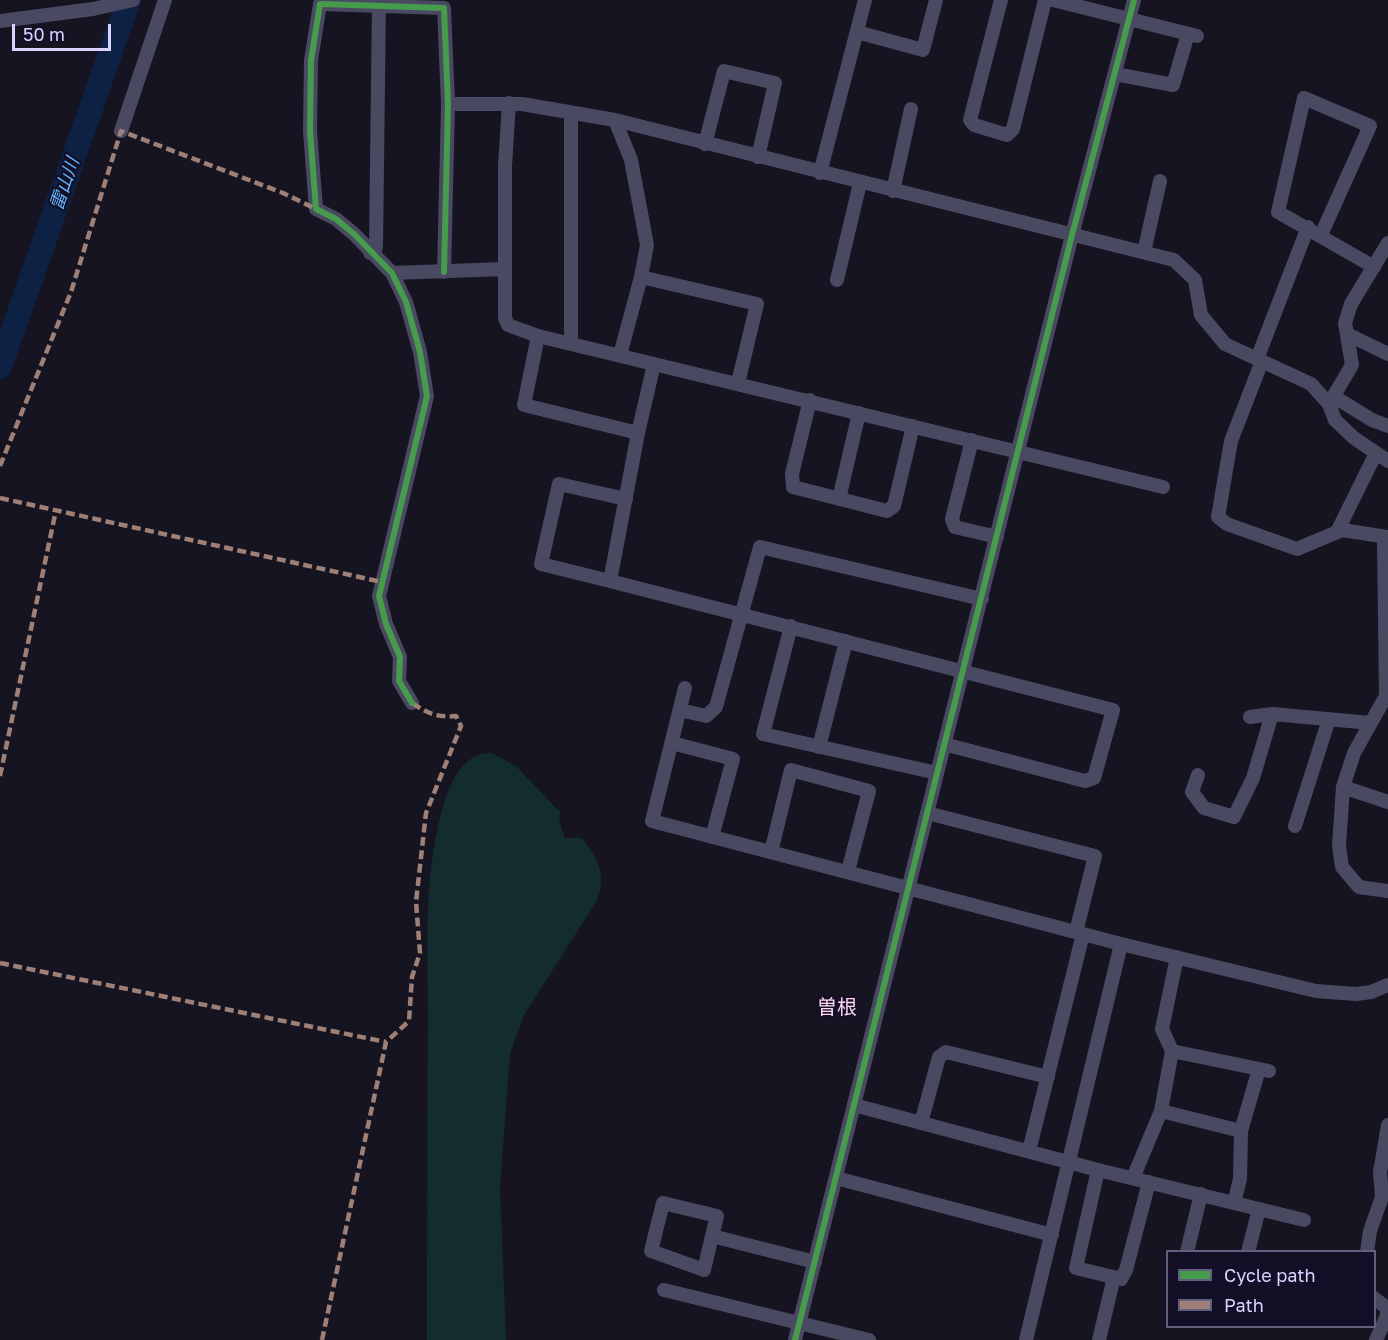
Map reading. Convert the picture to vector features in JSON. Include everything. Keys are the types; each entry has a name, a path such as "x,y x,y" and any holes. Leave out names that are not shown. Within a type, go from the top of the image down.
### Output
{"street":[{"path":"0,21 133,0"},
{"path":"121,131 165,0"},
{"path":"820,173 865,0"},
{"path":"856,32 924,50 936,0"},
{"path":"1001,0 970,120 974,125 1007,135 1014,129 1045,0"},
{"path":"1053,0 1192,35 1173,85 1115,74"},
{"path":"795,1340 1072,235 1134,0"},
{"path":"370,253 376,248 379,2"},
{"path":"412,703 399,681 400,657 386,624 379,596 427,396 413,323 392,273 345,226 316,209 317,194 312,171 311,60 320,4 379,2 444,8 448,104 444,272"},
{"path":"705,144 724,70 774,83 758,157"},
{"path":"1321,235 1370,126 1304,98 1278,212 1374,267"},
{"path":"448,104 509,103 615,120 1174,260 1195,280 1201,315 1225,344 1311,384 1331,400 1388,426"},
{"path":"509,103 505,166 505,318 508,325 538,336 1163,487"},
{"path":"893,191 911,109"},
{"path":"571,112 571,344"},
{"path":"615,120 631,160 647,245 641,277 620,355"},
{"path":"1144,252 1160,181"},
{"path":"837,280 860,183"},
{"path":"1308,228 1231,441 1218,517 1227,524 1298,549 1342,530 1386,538 1388,668 1385,703 1354,753 1343,788 1339,846 1342,867 1359,887 1388,891"},
{"path":"1337,532 1382,457 1347,432 1335,420 1331,400 1352,364 1346,323 1351,304 1387,248"},
{"path":"392,273 505,269"},
{"path":"641,277 757,304 738,383"},
{"path":"1347,334 1388,354"},
{"path":"538,336 524,405 639,433"},
{"path":"610,581 654,364"},
{"path":"810,400 792,474 793,487 887,512 894,506 913,426"},
{"path":"839,499 859,412"},
{"path":"972,440 952,519 955,527 997,537"},
{"path":"626,499 559,484 541,564 741,613 1113,710 1094,778 1085,780 945,744"},
{"path":"680,710 706,716 716,707 760,547 982,598"},
{"path":"791,626 763,734 937,773"},
{"path":"819,747 846,641"},
{"path":"685,688 652,821 1121,944 1316,991 1343,995 1371,992 1388,985"},
{"path":"1250,717 1272,714 1371,723"},
{"path":"1198,775 1192,792 1204,808 1234,817 1253,778 1272,714"},
{"path":"1295,826 1329,719"},
{"path":"672,742 733,759 712,837"},
{"path":"771,852 791,770 869,790 848,871"},
{"path":"1343,788 1388,802"},
{"path":"927,813 1095,856 1048,1077 1029,1151"},
{"path":"1026,1340 1121,944"},
{"path":"1133,1178 1161,1111 1172,1051 1162,1029 1177,957"},
{"path":"1172,1051 1264,1070 1241,1131 1240,1179 1234,1203"},
{"path":"921,1123 939,1057 946,1052 1048,1077"},
{"path":"854,1105 1098,1170 1304,1220"},
{"path":"1161,1111 1241,1131"},
{"path":"1367,1250 1370,1231 1382,1197 1380,1172 1388,1125"},
{"path":"1098,1170 1076,1268 1121,1279 1126,1270 1149,1182"},
{"path":"836,1178 1052,1235"},
{"path":"1187,1250 1201,1194"},
{"path":"663,1203 717,1216 712,1236 704,1270 651,1251 663,1203"},
{"path":"1248,1250 1259,1209"},
{"path":"712,1236 815,1262"},
{"path":"1099,1340 1114,1277"},
{"path":"664,1290 869,1340"},
{"path":"1376,1340 1387,1309"}],"green space":[{"path":"492,753 517,767 561,813 559,821 565,838 582,838 600,868 601,885 596,902 524,1015 510,1054 500,1187 506,1340 427,1340 427,945 430,876 440,820 453,781 469,760 479,755"}],"waterway":[{"name":"雷山川","path":"0,367 129,0"}],"marked path":[{"path":"0,466 71,292 121,131 283,193 316,209"},
{"path":"0,498 382,582"},
{"path":"0,776 56,510"},
{"path":"322,1340 386,1042 409,1021 412,977 420,953 416,902 426,813 461,726 456,716 432,714 412,703"},
{"path":"0,963 386,1042"}],"cycle path":[{"path":"795,1340 1072,235 1134,0"},
{"path":"412,703 399,681 400,657 386,624 379,596 427,396 420,352 406,302 392,273 354,234 336,219 316,209 310,131 311,60 320,4 444,8 448,104 444,272"}],"district":[{"name":"曽根","path":"837,1008"}]}
